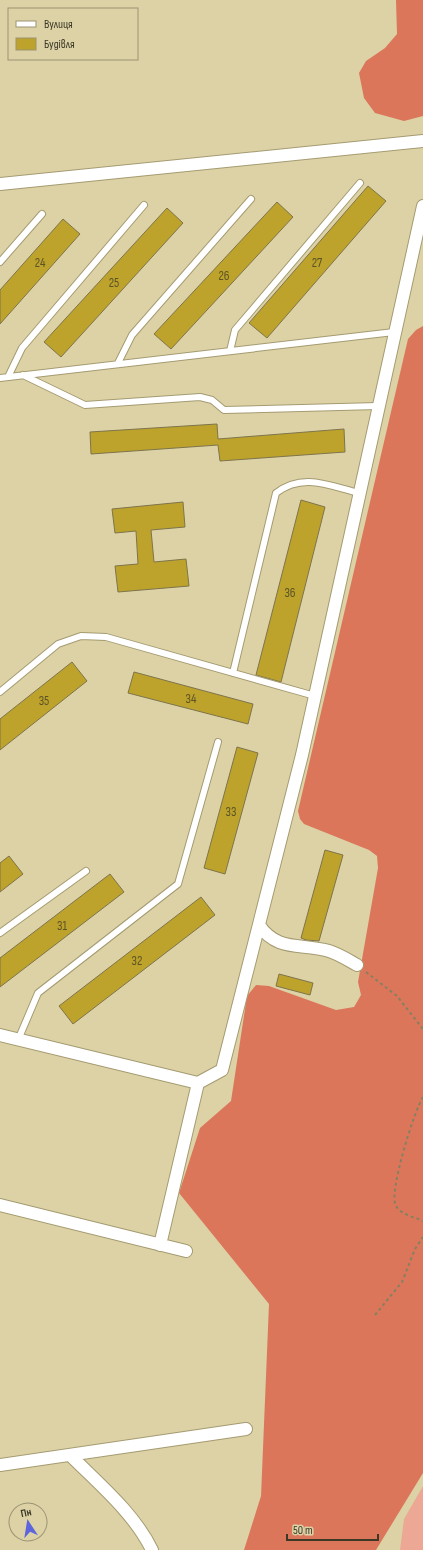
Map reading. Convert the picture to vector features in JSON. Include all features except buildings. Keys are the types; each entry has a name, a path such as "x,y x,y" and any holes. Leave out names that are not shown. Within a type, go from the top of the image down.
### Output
{"street":[{"path":"0,184 423,141"},
{"path":"0,1036 198,1084 222,1070 302,755 394,332 423,206"},
{"path":"259,925 266,936 273,940 298,947 328,951 357,965"},
{"path":"160,1245 198,1084"},
{"path":"0,1205 186,1251"},
{"path":"0,1465 246,1429"},
{"path":"70,1455 116,1500 145,1535 152,1550"}],"lane":[{"path":"230,350 235,330 360,183"},
{"path":"118,363 132,335 251,199"},
{"path":"8,377 22,348 144,205"},
{"path":"0,262 42,214"},
{"path":"0,378 118,363 394,332"},
{"path":"23,375 86,405 200,397 212,400 224,410 378,406"},
{"path":"233,673 276,493 293,483 309,481 359,493"},
{"path":"0,692 58,644 82,636 106,637 315,696"},
{"path":"18,1040 38,993 178,884 218,742"},
{"path":"0,933 86,871"}],"path":[{"path":"357,965 397,996 423,1028"},
{"path":"423,1097 406,1136 394,1194 395,1205 400,1211 423,1221"},
{"path":"375,1315 402,1282 415,1249 423,1237"}],"shaded area":[{"path":"396,0 423,0 423,116 404,121 375,113 364,98 359,73 366,61 385,48 397,34"},
{"path":"423,326 423,1473 376,1550 244,1550 261,1496 269,1304 179,1193 200,1128 231,1101 247,996 256,985 269,986 336,1010 354,1007 361,995 358,982 378,868 377,856 369,850 304,824 300,819 298,811 408,339 416,330"},
{"path":"423,1486 423,1550 400,1550 404,1519"}]}
